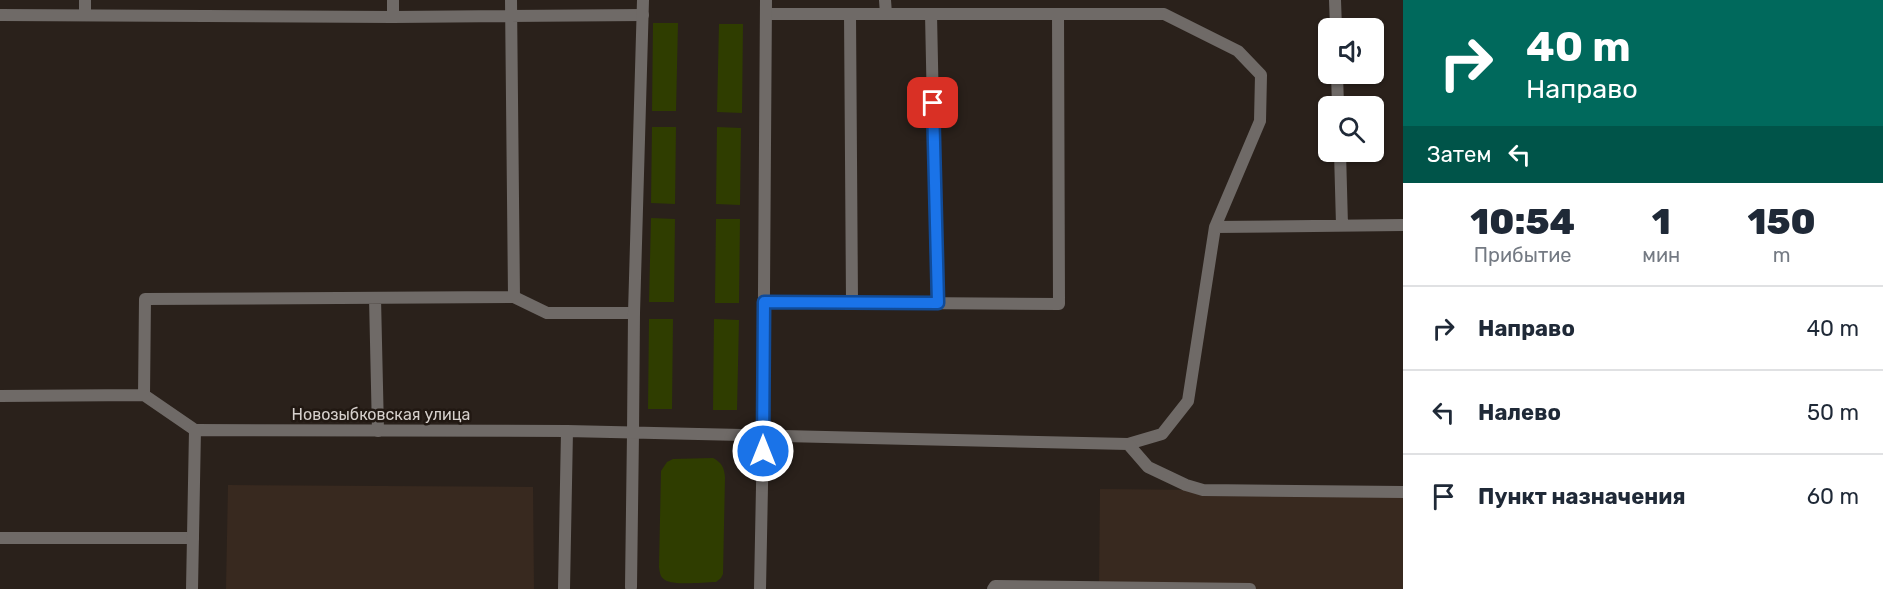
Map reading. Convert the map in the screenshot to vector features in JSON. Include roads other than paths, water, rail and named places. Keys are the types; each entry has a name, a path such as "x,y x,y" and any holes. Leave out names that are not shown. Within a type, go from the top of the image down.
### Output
{"street":[{"path":"85,0 85,15"},
{"path":"393,0 393,17"},
{"path":"511,0 514,297"},
{"path":"631,587 634,313 643,0"},
{"path":"760,589 766,0"},
{"path":"885,0 886,14"},
{"path":"1012,0 1013,14"},
{"path":"1335,0 1336,18"},
{"name":"Новозыбковская улица","path":"195,430 567,431 1128,444 1162,434 1188,401 1215,227 1260,121 1261,75 1238,51 1164,14 766,14"},
{"path":"850,14 852,302"},
{"path":"931,14 938,303"},
{"path":"764,302 1059,304 1058,14"},
{"path":"0,15 393,17 643,15"},
{"path":"1340,162 1342,225"},
{"path":"1215,227 1403,225"},
{"path":"144,395 145,299 514,297 547,313 634,313"},
{"path":"375,298 378,430"},
{"path":"0,396 144,395 195,430 192,589"},
{"path":"564,589 567,431"},
{"path":"1128,444 1148,467 1186,485 1203,490 1403,492"},
{"path":"0,538 193,538"},
{"path":"993,589 995,586 1250,589"}]}
